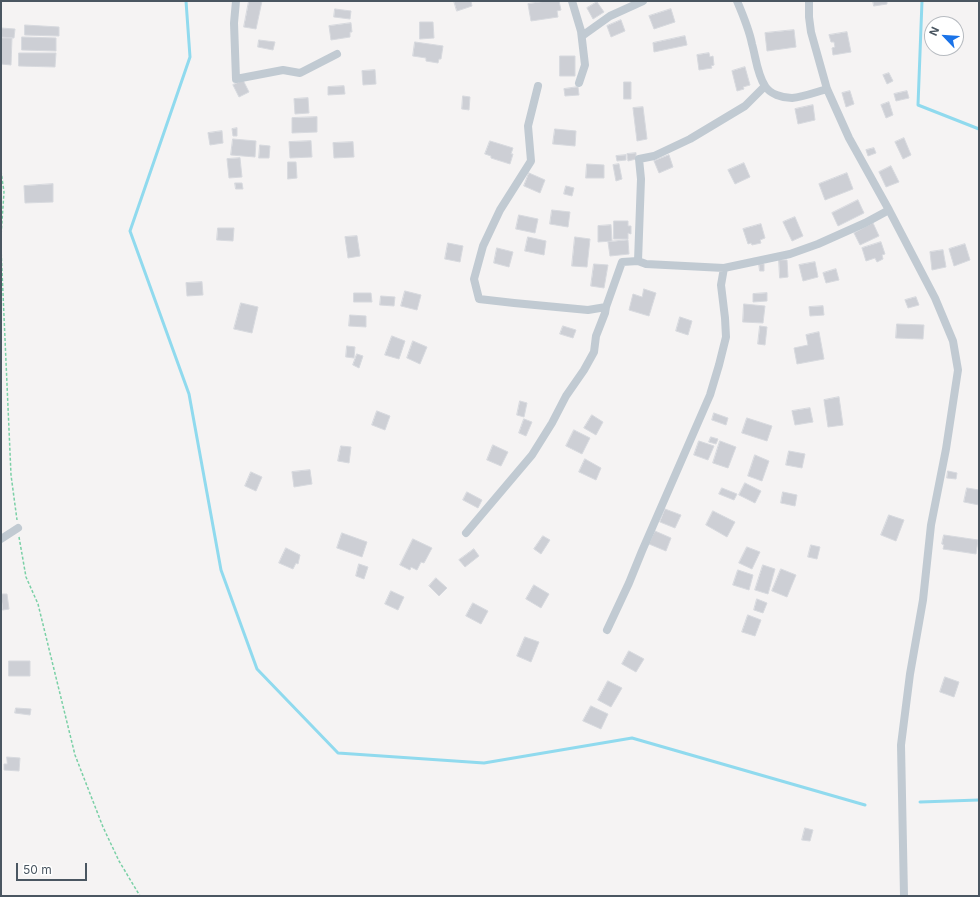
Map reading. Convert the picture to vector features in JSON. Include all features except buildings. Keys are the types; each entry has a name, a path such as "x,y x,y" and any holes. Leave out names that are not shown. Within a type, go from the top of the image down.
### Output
{"street":[{"path":"236,1 234,23 236,79 283,70 300,73 337,54"},
{"path":"572,1 582,36 585,65 579,82"},
{"path":"582,36 610,16 643,1"},
{"path":"737,1 765,86 775,94 782,97 793,98 827,89"},
{"path":"809,1 811,32 827,89 849,138 935,298 953,341 958,370 946,449 930,525 922,600 910,674 901,745 904,896"},
{"path":"538,86 528,126 531,161 500,210 483,246 474,279 479,299 588,310 606,307"},
{"path":"638,261 641,179 639,159 654,156 690,139 745,106 765,86"},
{"path":"466,533 532,455 552,423 566,396 584,370 594,352 596,336 622,262 638,261 646,264 724,268 790,254 818,244 889,210"},
{"path":"607,630 629,583 710,395 726,337 721,285 724,268"},
{"path":"1,539 18,528"}],"path":[{"path":"1,171 4,192 1,236"},
{"path":"1,248 11,475 26,577 38,604 75,755 103,827 119,861 140,896"}],"waterway":[{"path":"186,1 190,57 130,231 189,394 221,570 257,669 338,753 484,763 632,738 865,805"},
{"path":"922,1 918,105 979,129"},
{"path":"920,802 979,800"}]}
